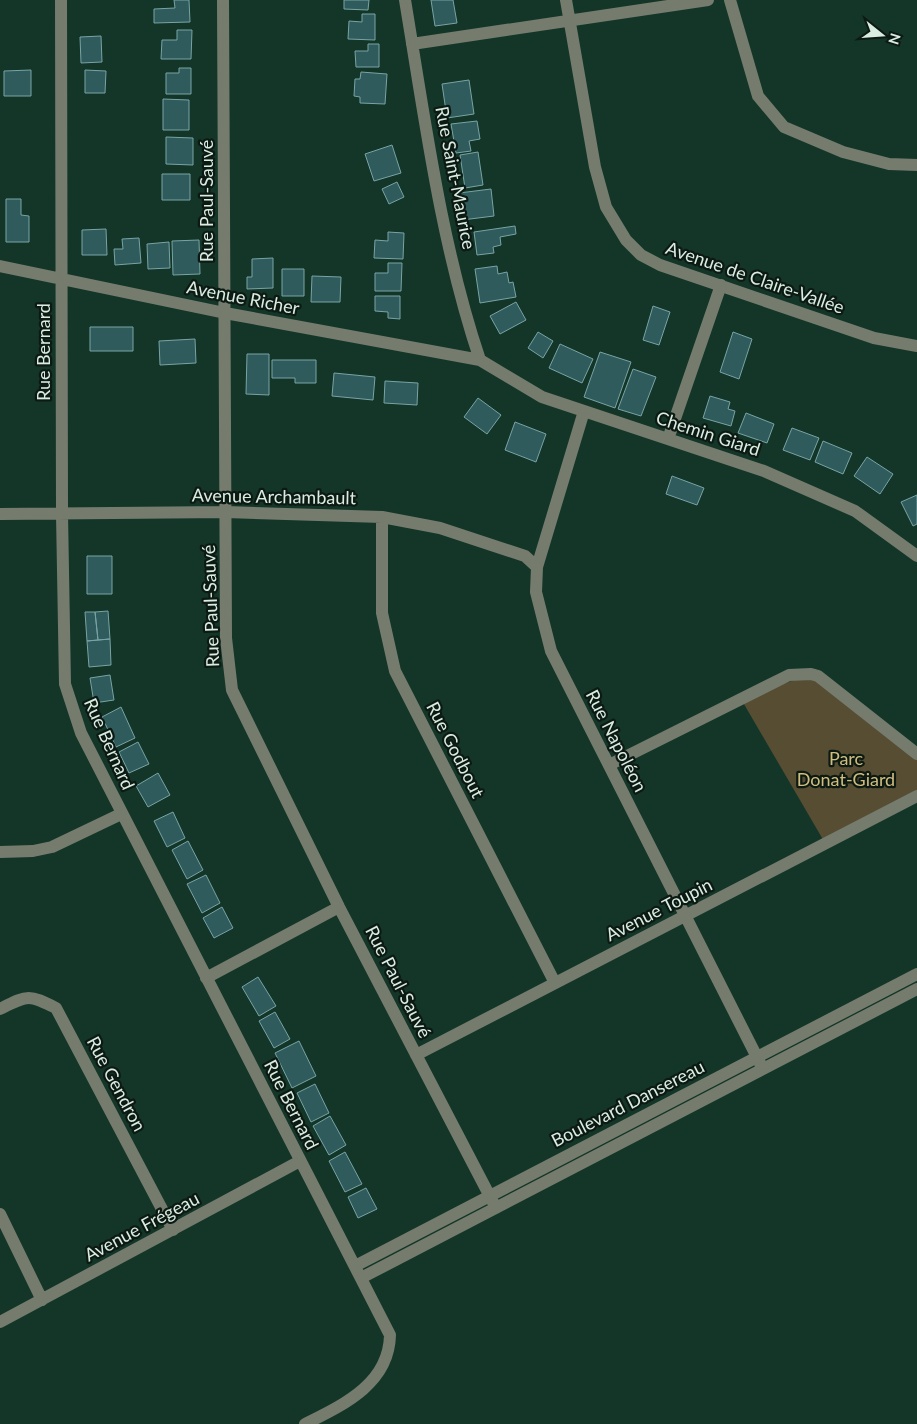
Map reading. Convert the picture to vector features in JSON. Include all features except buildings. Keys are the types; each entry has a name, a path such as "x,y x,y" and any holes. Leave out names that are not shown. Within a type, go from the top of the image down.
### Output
{"street":[{"name":"Rue Bernard","path":"61,0 62,514 65,684 81,733 121,814 390,1335 390,1347 383,1368 350,1401 305,1424"},
{"name":"Rue Paul-Sauvé","path":"223,0 226,638 232,690 340,907 496,1208"},
{"name":"Rue Saint-Maurice","path":"405,0 440,201 464,313 480,360"},
{"name":"Avenue de Claire-Vallée","path":"566,0 595,167 606,207 626,240 642,255 660,265 874,338 917,346"},
{"path":"412,44 708,0"},
{"path":"730,0 758,96 784,127 843,152 889,164 917,165"},
{"name":"Avenue Richer","path":"0,266 225,313 480,360"},
{"path":"668,439 721,285"},
{"name":"Chemin Giard","path":"480,360 542,397 764,471 855,511 917,556"},
{"name":"Rue Napoléon","path":"584,411 537,567 536,592 551,651 763,1069"},
{"name":"Avenue Archambault","path":"0,514 226,512 382,517 440,528 524,556 537,567"},
{"name":"Rue Godbout","path":"382,517 382,612 395,670 555,983"},
{"path":"609,765 789,675 811,674 818,676 917,754"},
{"name":"Avenue Toupin","path":"416,1054 917,796"},
{"path":"0,852 52,847 121,814"},
{"path":"206,978 340,907"},
{"name":"Boulevard Dansereau","path":"355,1266 917,974"},
{"name":"Boulevard Dansereau","path":"361,1278 917,989"},
{"name":"Rue Gendron","path":"0,1009 19,1000 34,997 56,1008 173,1230"},
{"path":"652,1111 658,1124"},
{"name":"Avenue Frégeau","path":"0,1322 300,1162"},
{"path":"0,1214 42,1300"}],"green space":[{"name":"Parc Donat-Giard","path":"811,674 917,754 917,796 825,843 741,699"}]}
